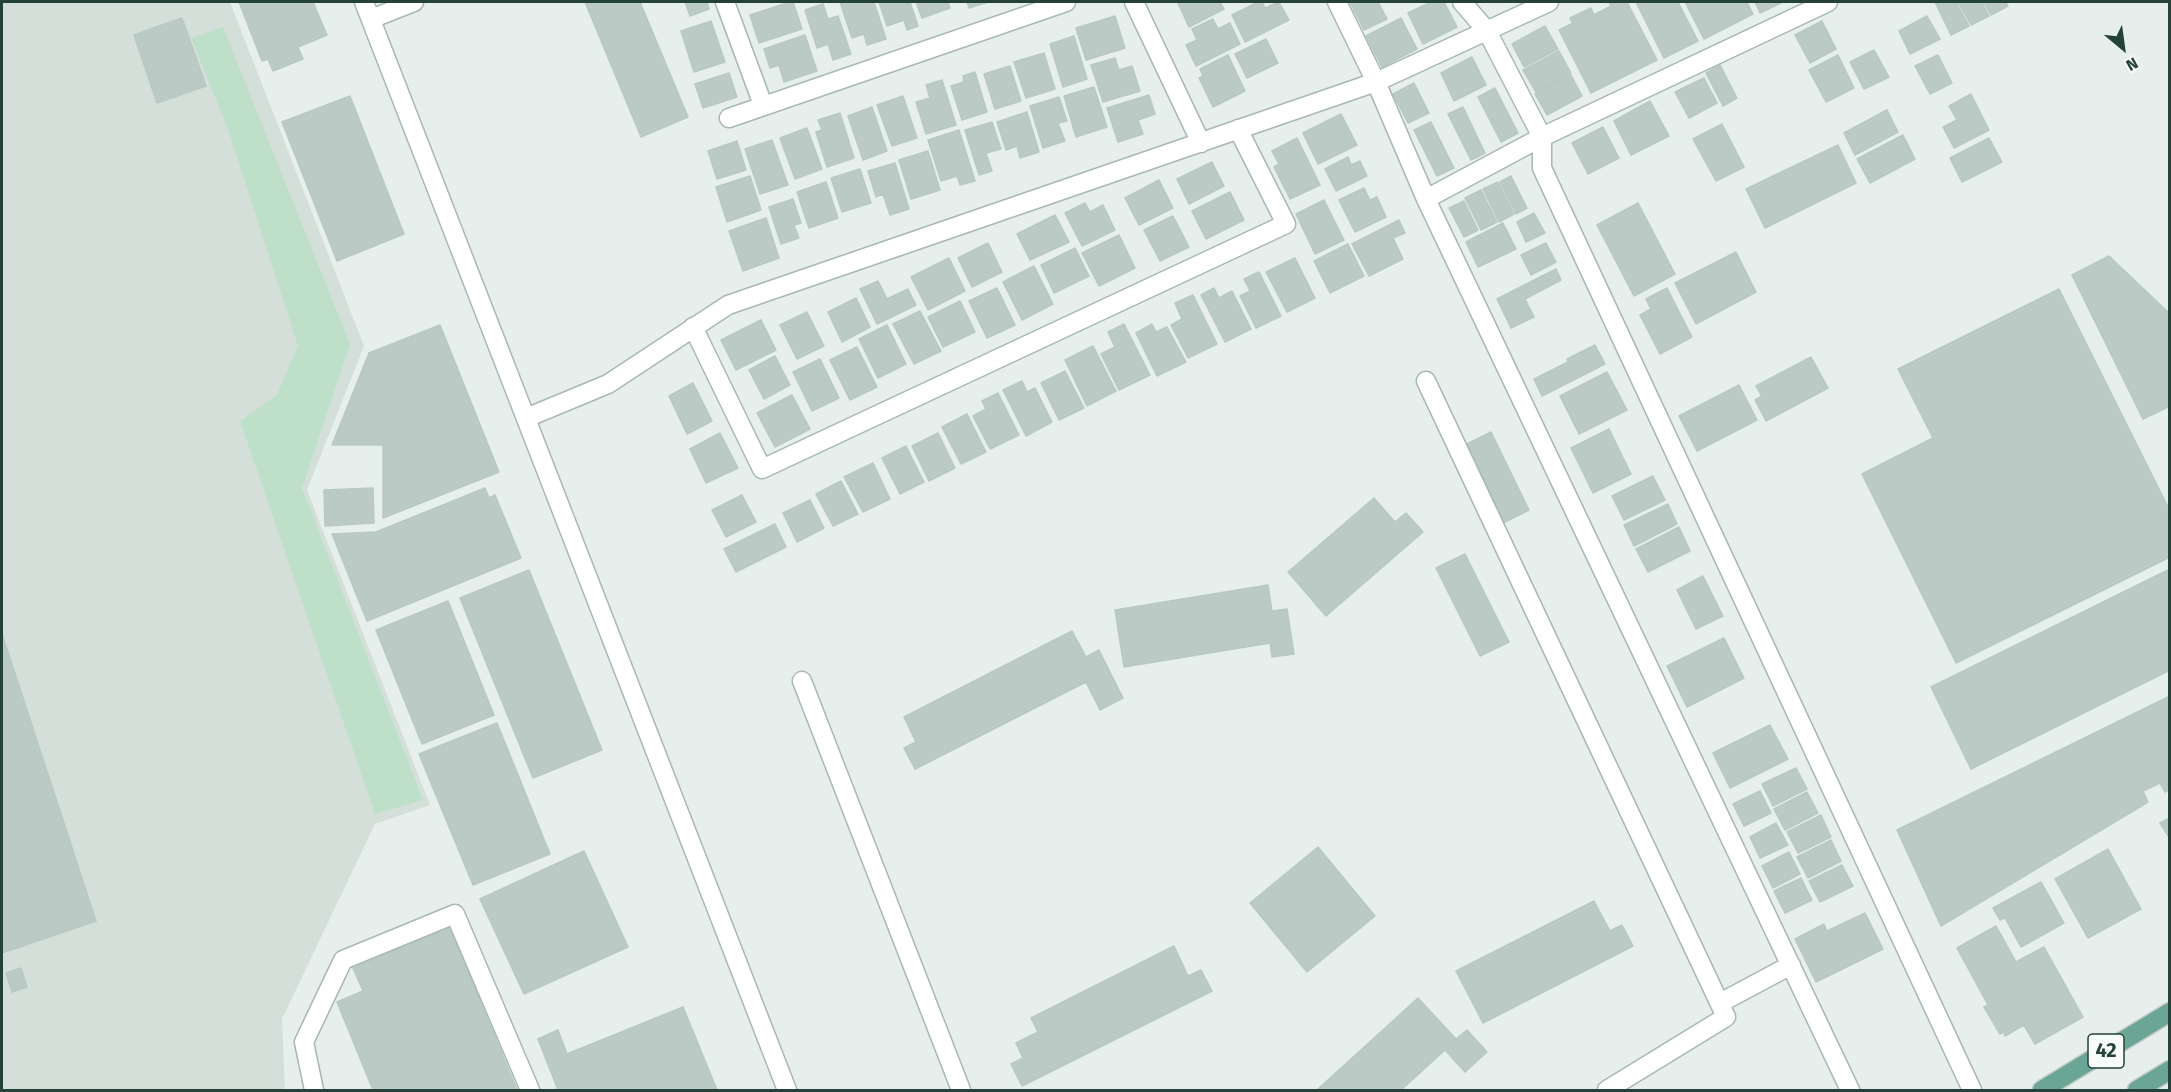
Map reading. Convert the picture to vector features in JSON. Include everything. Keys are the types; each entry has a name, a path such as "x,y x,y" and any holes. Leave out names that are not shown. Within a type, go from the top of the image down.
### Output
{"main road":[{"name":"42","path":"2043,1090 2169,1012"},
{"name":"42","path":"2137,1090 2169,1070"}],"street":[{"path":"364,2 787,1090"},
{"path":"371,19 414,2"},
{"path":"725,2 763,105"},
{"path":"729,118 1066,2"},
{"path":"1134,2 1200,143"},
{"path":"1338,2 1376,82 1426,199 1850,1090"},
{"path":"1462,2 1487,31 1542,137 1542,168 1972,1090"},
{"path":"526,418 608,384 728,305 1376,82 1549,2"},
{"path":"1426,199 1542,137 1828,2"},
{"path":"693,327 762,469 1286,224 1238,129"},
{"path":"1425,381 1726,1017 1607,1090"},
{"path":"802,681 961,1090"},
{"path":"315,1090 304,1042 343,960 455,914 530,1090"},
{"path":"1720,1003 1791,965"}],"shaded area":[{"path":"2,2 230,2 364,346 307,490 430,805 375,824 282,1019 285,1090 2,1090"}],"green space":[{"path":"223,27 350,344 302,488 423,800 375,814 240,421 277,395 298,346 228,129 191,38"}],"building":[{"path":"239,2 313,2 327,35 298,47 303,59 273,71 268,59 262,61"},
{"path":"585,2 640,2 688,117 641,137"},
{"path":"685,2 707,2 709,9 690,16"},
{"path":"793,2 802,29 759,43 750,15"},
{"path":"840,2 874,2 886,39 867,45 864,34 852,38"},
{"path":"879,2 910,2 918,26 907,30 904,20 887,26"},
{"path":"916,2 948,2 950,8 922,18"},
{"path":"967,2 988,2 969,8"},
{"path":"1220,2 1224,9 1189,27 1178,3"},
{"path":"1262,2 1265,8 1279,2 1289,20 1245,42 1232,15"},
{"path":"1350,2 1378,2 1387,19 1364,30"},
{"path":"1431,2 1444,2 1457,27 1423,44 1408,13"},
{"path":"1609,2 1627,2 1657,60 1591,93 1559,30 1573,23 1570,18 1591,8 1594,15 1611,6"},
{"path":"1636,2 1678,2 1698,41 1664,58"},
{"path":"1685,2 1747,2 1753,14 1704,39"},
{"path":"1755,2 1783,2 1760,13"},
{"path":"1935,2 1956,2 1969,26 1951,35"},
{"path":"1958,2 1982,2 1989,16 1971,25"},
{"path":"1984,2 2006,2 2008,6 1991,15"},
{"path":"823,4 828,19 838,16 851,54 833,60 828,44 817,48 805,10"},
{"path":"1115,16 1125,48 1086,60 1076,28"},
{"path":"1927,16 1940,39 1910,54 1899,31"},
{"path":"182,18 206,86 157,103 134,35"},
{"path":"1401,18 1417,49 1382,67 1366,36"},
{"path":"1213,19 1218,29 1230,23 1240,44 1196,66 1186,45 1197,40 1192,29"},
{"path":"711,21 725,62 694,72 681,31"},
{"path":"1822,21 1836,49 1810,63 1795,35"},
{"path":"1545,26 1558,49 1524,67 1512,44"},
{"path":"805,35 817,71 784,82 779,65 770,68 764,49"},
{"path":"1074,36 1087,79 1063,87 1050,44"},
{"path":"1266,39 1278,63 1247,78 1235,54"},
{"path":"1874,50 1889,77 1864,89 1850,62"},
{"path":"1559,51 1571,73 1536,92 1523,70"},
{"path":"1044,53 1055,89 1026,98 1014,62"},
{"path":"1228,55 1245,91 1213,107 1199,78 1203,76 1200,69"},
{"path":"1838,55 1854,88 1826,102 1809,70"},
{"path":"1938,55 1952,83 1930,94 1915,66"},
{"path":"1472,57 1486,85 1454,101 1441,73"},
{"path":"1115,58 1119,70 1132,66 1140,91 1103,102 1091,65"},
{"path":"1720,65 1737,98 1723,106 1706,73"},
{"path":"1010,66 1021,101 995,109 984,74"},
{"path":"975,72 987,112 962,120 951,86 964,82 963,76"},
{"path":"729,73 737,97 703,108 695,84"},
{"path":"1571,75 1582,96 1547,115 1535,94"},
{"path":"1704,78 1717,103 1689,118 1675,92"},
{"path":"942,80 956,125 926,134 916,102 930,98 926,85"},
{"path":"1414,83 1429,113 1408,123 1393,94"},
{"path":"1094,87 1107,127 1076,137 1064,96"},
{"path":"1495,88 1518,133 1501,142 1478,97"},
{"path":"1971,94 1989,130 1954,148 1943,127 1957,120 1949,106"},
{"path":"1149,95 1155,114 1138,120 1143,134 1118,142 1107,108"},
{"path":"350,96 404,234 337,261 282,122"},
{"path":"903,96 917,138 892,146 877,105"},
{"path":"1059,97 1067,121 1058,123 1065,141 1043,148 1030,106"},
{"path":"1650,101 1669,136 1631,155 1614,121"},
{"path":"872,107 887,151 863,160 848,116"},
{"path":"1463,107 1485,153 1471,160 1448,114"},
{"path":"1887,110 1898,132 1855,155 1844,133"},
{"path":"1027,112 1039,152 1020,158 1017,146 1006,150 997,122"},
{"path":"840,113 854,158 827,167 816,132 822,130 818,120"},
{"path":"1341,114 1357,145 1318,164 1303,133"},
{"path":"992,122 1001,149 986,153 992,171 979,175 965,130"},
{"path":"1431,122 1454,168 1437,176 1414,130"},
{"path":"1722,124 1744,167 1716,181 1693,139"},
{"path":"1603,127 1619,158 1588,174 1572,143"},
{"path":"807,128 822,169 795,179 780,138"},
{"path":"959,130 975,181 960,185 957,176 941,181 928,140"},
{"path":"1903,135 1915,159 1870,183 1857,159"},
{"path":"1297,138 1320,185 1290,199 1274,167 1279,164 1272,151"},
{"path":"1989,138 2002,162 1962,182 1950,158"},
{"path":"772,140 788,185 760,194 745,149"},
{"path":"737,141 746,170 717,179 708,151"},
{"path":"1838,145 1856,183 1765,228 1746,189"},
{"path":"928,151 940,190 911,199 899,160"},
{"path":"1348,157 1351,165 1360,161 1367,176 1336,191 1325,169"},
{"path":"1212,162 1224,186 1189,204 1177,179"},
{"path":"895,163 909,209 890,215 883,194 876,197 868,171"},
{"path":"860,169 871,203 842,212 831,178"},
{"path":"750,176 761,210 727,222 716,187"},
{"path":"1511,176 1527,208 1516,214 1500,182"},
{"path":"1159,180 1173,208 1139,225 1125,198"},
{"path":"826,182 838,218 809,228 797,192"},
{"path":"1498,182 1514,214 1499,222 1483,189"},
{"path":"1364,188 1370,200 1377,197 1386,217 1355,232 1339,200"},
{"path":"1481,190 1497,222 1481,230 1465,198"},
{"path":"1230,192 1244,220 1206,239 1192,211"},
{"path":"793,199 801,223 794,225 799,238 781,244 769,207"},
{"path":"1324,200 1344,240 1315,254 1296,214"},
{"path":"1464,201 1478,230 1464,237 1449,208"},
{"path":"1085,203 1090,212 1103,205 1115,230 1082,246 1065,213"},
{"path":"1638,203 1675,274 1634,296 1597,225"},
{"path":"1534,213 1545,233 1526,242 1517,222"},
{"path":"1055,215 1069,242 1030,260 1017,234"},
{"path":"1173,216 1189,247 1160,261 1144,230"},
{"path":"766,218 779,258 743,271 729,231"},
{"path":"1399,220 1405,233 1393,238 1403,259 1369,276 1352,244"},
{"path":"1503,223 1516,249 1478,267 1466,242"},
{"path":"1119,235 1135,268 1099,286 1082,253"},
{"path":"988,243 1002,272 972,287 958,258"},
{"path":"1546,243 1556,262 1531,275 1521,255"},
{"path":"1348,244 1364,276 1330,293 1314,261"},
{"path":"1075,248 1089,276 1054,293 1041,265"},
{"path":"1736,252 1756,292 1696,324 1675,283"},
{"path":"2109,256 2170,314 2170,406 2143,419 2072,275"},
{"path":"949,258 965,291 928,310 911,277"},
{"path":"1295,258 1315,298 1287,312 1266,272"},
{"path":"1034,266 1053,304 1022,320 1003,282"},
{"path":"1556,269 1561,280 1525,299 1534,317 1511,328 1497,299"},
{"path":"1259,272 1281,316 1256,328 1240,296 1250,291 1244,279"},
{"path":"878,281 887,299 908,289 916,305 877,324 860,289"},
{"path":"997,288 1015,325 987,338 969,301"},
{"path":"1214,288 1219,298 1232,291 1251,329 1225,342 1201,295"},
{"path":"1667,288 1692,337 1660,354 1640,315 1651,309 1646,299"},
{"path":"2059,289 2170,511 2170,557 1956,663 1862,474 1933,438 1898,369"},
{"path":"1193,295 1217,344 1188,358 1171,325 1182,319 1175,303"},
{"path":"856,298 870,327 842,342 828,312"},
{"path":"960,301 975,332 943,347 928,317"},
{"path":"920,311 941,351 914,364 893,324"},
{"path":"807,312 824,346 797,359 780,325"},
{"path":"761,320 776,350 736,370 721,340"},
{"path":"1124,324 1150,375 1119,390 1101,354 1115,347 1108,332"},
{"path":"1152,324 1156,332 1167,327 1186,362 1157,376 1136,333"},
{"path":"440,325 499,472 383,518 383,445 332,445 369,353"},
{"path":"887,325 906,364 878,378 859,339"},
{"path":"1595,345 1605,364 1542,396 1534,379"},
{"path":"1093,346 1116,391 1087,406 1065,360"},
{"path":"857,347 877,387 850,400 830,360"},
{"path":"775,356 790,385 764,399 749,370"},
{"path":"1811,357 1828,388 1766,421 1755,400 1762,396 1756,386"},
{"path":"820,359 839,398 812,411 793,372"},
{"path":"1065,371 1084,408 1059,420 1041,383"},
{"path":"1607,372 1627,410 1579,434 1560,396"},
{"path":"1022,381 1027,392 1035,388 1052,422 1026,436 1003,390"},
{"path":"693,383 712,421 687,434 669,396"},
{"path":"1739,385 1757,420 1697,451 1679,416"},
{"path":"998,393 1019,435 990,449 973,416 986,409 982,401"},
{"path":"792,395 810,429 775,447 757,413"},
{"path":"967,414 986,452 961,464 942,427"},
{"path":"1609,429 1631,474 1593,493 1571,448"},
{"path":"1491,432 1529,510 1503,523 1465,445"},
{"path":"720,433 738,468 706,483 690,449"},
{"path":"938,433 955,468 929,481 912,446"},
{"path":"906,446 924,482 900,494 882,458"},
{"path":"873,463 890,499 863,512 844,477"},
{"path":"1653,476 1665,500 1624,520 1612,496"},
{"path":"841,481 858,514 833,526 816,494"},
{"path":"373,488 374,523 325,526 324,490"},
{"path":"485,488 489,498 495,495 521,558 367,621 332,534 376,532"},
{"path":"742,495 756,522 726,537 712,510"},
{"path":"1374,498 1395,522 1406,513 1423,532 1326,616 1288,572"},
{"path":"810,500 824,528 797,542 783,513"},
{"path":"1668,504 1677,524 1634,546 1624,525"},
{"path":"775,524 786,547 736,572 724,549"},
{"path":"1679,527 1690,551 1648,572 1636,549"},
{"path":"1465,554 1509,642 1480,656 1436,568"},
{"path":"2170,569 2170,670 1971,769 1931,687"},
{"path":"529,570 602,750 533,778 460,598"},
{"path":"1703,576 1723,616 1696,629 1677,590"},
{"path":"1268,585 1272,611 1287,609 1294,654 1272,657 1270,643 1124,667 1115,610"},
{"path":"448,601 494,715 422,744 376,630"},
{"path":"1072,631 1086,657 1099,650 1123,698 1100,710 1086,682 915,769 904,748 916,742 904,717"},
{"path":"2,634 96,921 2,953"},
{"path":"1724,638 1744,678 1687,707 1667,666"},
{"path":"2170,696 2170,789 2165,792 2160,783 2143,791 2148,802 1941,926 1897,830"},
{"path":"497,723 550,854 473,885 419,754"},
{"path":"1770,725 1788,759 1730,788 1713,753"},
{"path":"1796,768 1807,789 1773,806 1762,784"},
{"path":"1760,791 1771,813 1744,826 1733,804"},
{"path":"1807,792 1818,813 1785,830 1774,809"},
{"path":"1821,815 1831,837 1798,853 1787,832"},
{"path":"2170,818 2170,839 2160,823"},
{"path":"1776,823 1788,845 1760,858 1750,837"},
{"path":"1831,840 1841,861 1808,878 1797,857"},
{"path":"1318,847 1375,916 1307,972 1250,903"},
{"path":"2108,849 2141,909 2088,938 2055,879"},
{"path":"584,851 628,947 524,994 480,899"},
{"path":"1789,852 1800,874 1773,888 1762,866"},
{"path":"1842,865 1853,886 1820,902 1809,881"},
{"path":"1801,878 1812,900 1785,913 1774,891"},
{"path":"2041,882 2064,923 2021,947 2005,918 2000,920 1993,908"},
{"path":"1594,901 1610,931 1622,925 1633,946 1483,1023 1456,971"},
{"path":"1865,913 1883,949 1816,982 1795,939 1824,924 1827,931"},
{"path":"1996,926 2016,962 2044,947 2083,1017 2035,1044 2024,1025 2005,1036 2004,1032 2000,1034 1984,1007 1988,1005 1957,948"},
{"path":"450,928 517,1090 373,1090 337,1002 363,991 353,968"},
{"path":"1174,946 1188,976 1201,970 1212,991 1022,1086 1011,1064 1023,1058 1016,1043 1038,1032 1031,1018"},
{"path":"21,968 27,987 12,992 6,973"},
{"path":"1418,998 1456,1039 1467,1030 1487,1052 1465,1072 1445,1050 1401,1090 1317,1090"},
{"path":"683,1007 717,1090 558,1090 538,1039 558,1030 567,1054"}]}
